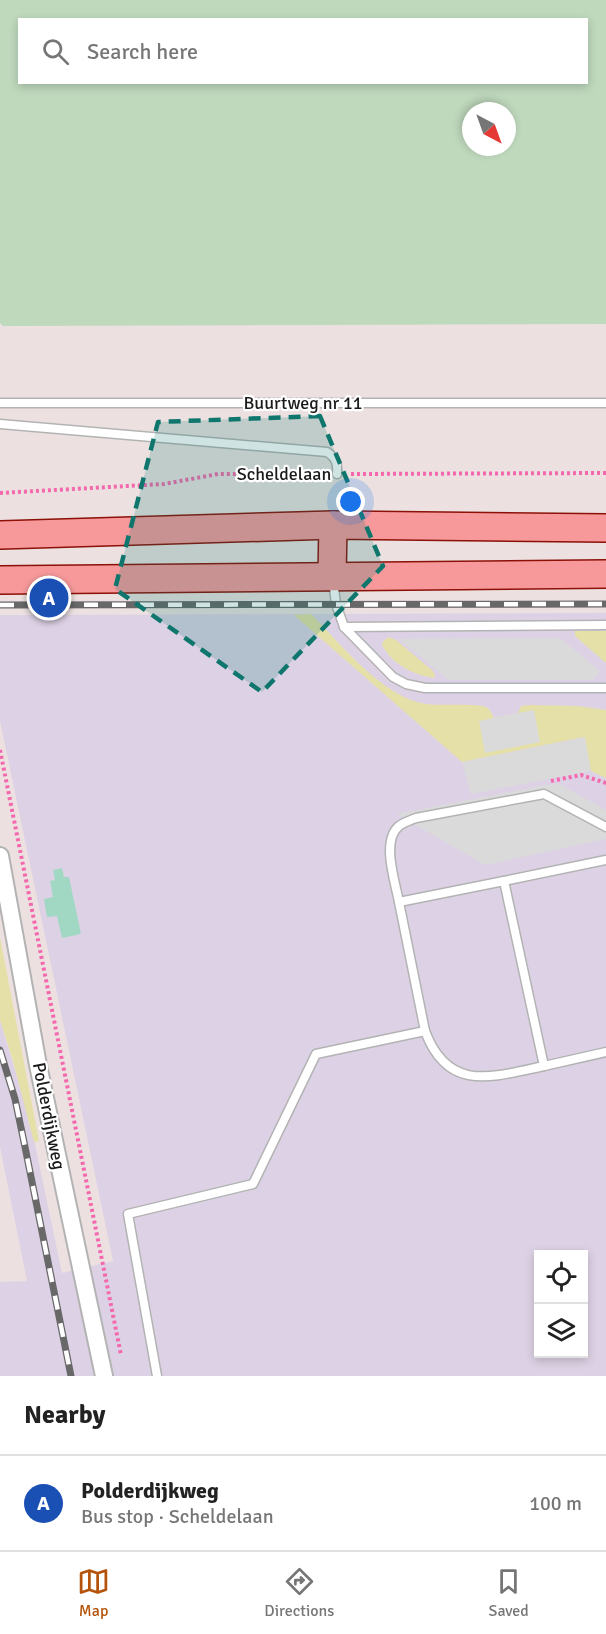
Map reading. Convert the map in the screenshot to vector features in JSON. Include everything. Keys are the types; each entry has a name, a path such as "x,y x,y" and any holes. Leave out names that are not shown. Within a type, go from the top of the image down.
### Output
{"main road":[{"path":"0,536 333,525 606,528"},
{"path":"332,576 333,525"},
{"path":"0,580 606,573"}],"street":[{"name":"Polderdijkweg","path":"0,856 39,1065 104,1376"}],"lane":[{"name":"Buurtweg nr 11","path":"0,403 606,404"},
{"path":"0,424 327,452 338,465 337,474"},
{"path":"332,576 336,604 344,627 393,677 406,684 425,688 606,688"},
{"path":"344,627 606,625"},
{"path":"606,826 544,794 416,818 400,824 392,834 389,848 425,1031 431,1047 441,1060 453,1071 466,1075 489,1076 606,1052"},
{"path":"399,902 606,860"},
{"path":"504,881 544,1066"},
{"path":"157,1376 128,1214 254,1184 316,1054 425,1031"}],"path":[{"name":"Scheldelaan","path":"0,493 164,484 219,474 606,473"},
{"path":"0,750 123,1364"}],"highlighted area":[{"path":"320,416 383,566 262,692 115,589 158,422"}],"shaded area":[{"path":"0,0 606,0 606,324 3,326 0,323"},
{"path":"606,613 606,1376 0,1376 0,1282 27,1281 0,1147 0,1020 30,1120 62,1273 113,1261 0,721 0,615"},
{"path":"311,614 378,681 410,699 432,705 482,706 489,709 494,718 534,710 518,713 521,706 528,705 578,706 606,710 606,778 591,771 584,737 462,762 294,615"},
{"path":"575,631 606,631 606,663 575,636"},
{"path":"388,637 396,640 433,671 434,678 404,668 391,658 382,645"},
{"path":"560,638 600,671 593,680 449,680 399,639"},
{"path":"534,710 540,742 485,753 479,721"},
{"path":"585,737 591,771 471,794 462,762"},
{"path":"557,783 606,810 606,839 485,865 397,814"},
{"path":"62,868 64,877 69,877 81,934 62,938 57,916 47,917 44,899 53,897 50,881 55,880 53,870"},
{"path":"0,937 39,1141 34,1142 0,1020"}],"railway":[{"path":"0,605 606,604"},
{"path":"0,1050 15,1099 71,1376"}],"place":[{"name":"Polderdijkweg","path":"49,598"}]}
